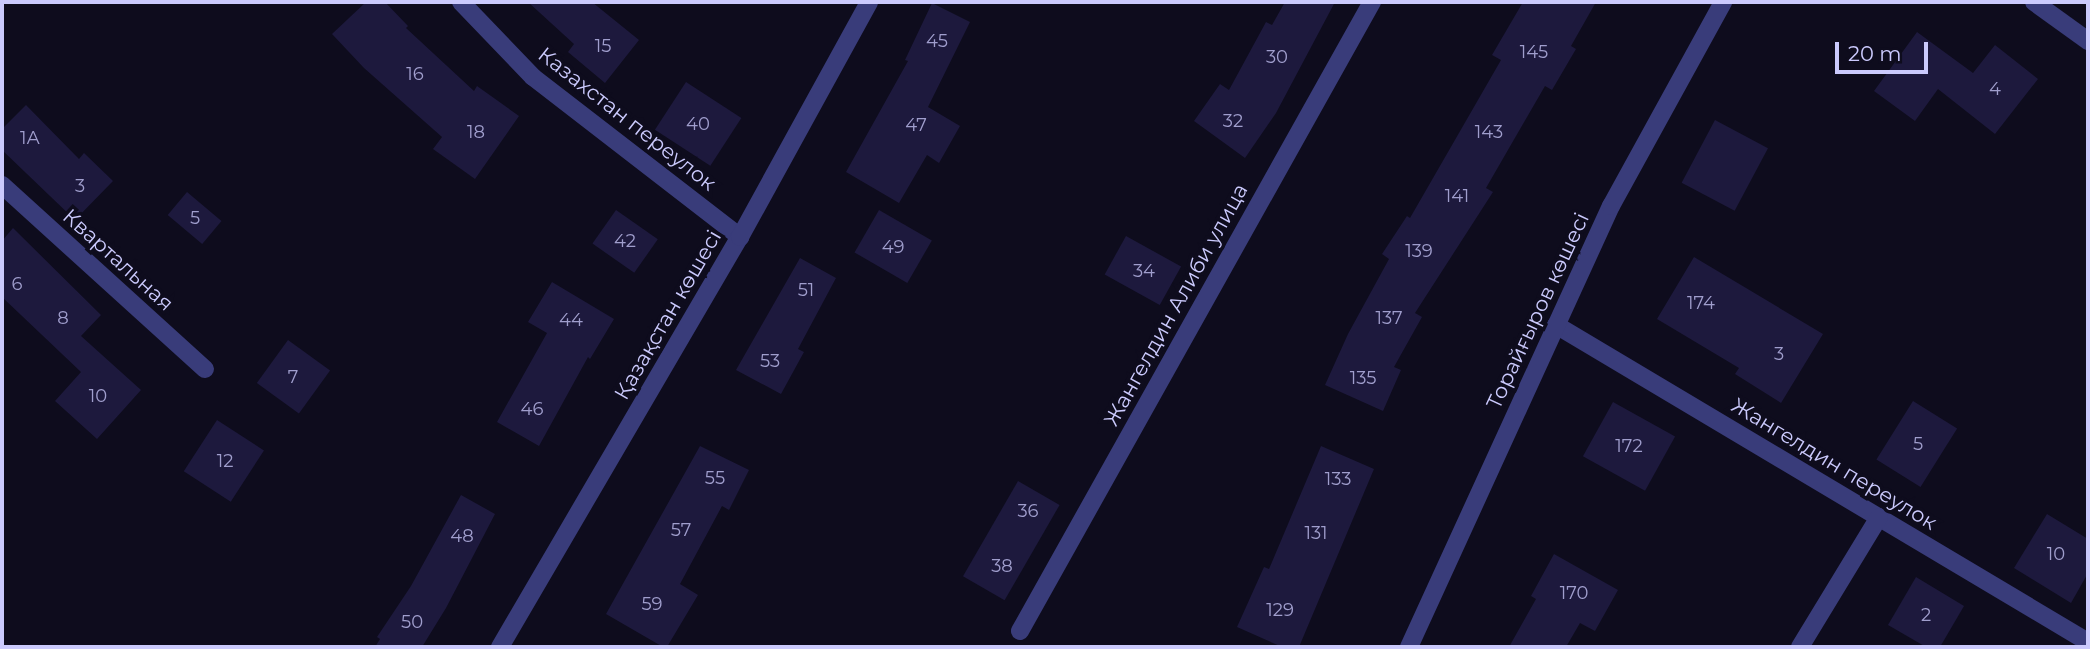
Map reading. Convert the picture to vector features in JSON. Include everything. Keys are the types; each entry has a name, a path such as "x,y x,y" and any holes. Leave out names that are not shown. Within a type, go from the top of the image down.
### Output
{"street":[{"name":"Казахстан переулок","path":"461,2 533,77 740,237"},
{"name":"Қазақстан көшесі","path":"500,647 740,237 869,2"},
{"name":"Жангелдин Алиби улица","path":"1020,631 1372,2"},
{"name":"Торайғыров көшесі","path":"1409,647 1611,206 1723,2"},
{"path":"2034,2 2088,41"},
{"name":"Квартальная","path":"2,185 205,369"},
{"name":"Жангелдин переулок","path":"1556,326 2088,642"},
{"path":"1800,647 1879,517"}],"building":[{"path":"366,2 385,2 408,26 406,28 474,91 477,86 519,116 475,179 433,149 442,137 364,68 332,34"},
{"path":"528,2 592,2 639,40 605,83 568,52 574,44"},
{"path":"1285,2 1335,2 1276,113 1245,158 1194,121 1220,84 1229,90 1266,22 1272,25"},
{"path":"1523,2 1596,2 1571,46 1576,49 1552,90 1545,86 1486,188 1493,192 1415,313 1422,317 1394,367 1401,370 1383,411 1325,385 1348,334 1389,259 1382,254 1407,216 1410,218 1501,60 1492,55"},
{"path":"932,3 970,22 928,107 960,126 939,163 927,155 899,203 846,172 908,61 905,60"},
{"path":"1917,32 1973,73 1995,45 2038,79 1995,134 1938,89 1915,121 1874,91"},
{"path":"686,82 741,118 710,166 655,130"},
{"path":"26,105 79,159 84,153 113,181 75,220 2,150 2,129"},
{"path":"1715,120 1768,148 1735,211 1682,183"},
{"path":"187,192 221,221 202,244 168,215"},
{"path":"616,210 658,239 634,273 592,244"},
{"path":"879,210 932,240 907,283 854,252"},
{"path":"13,228 101,315 81,336 141,390 97,439 55,401 81,372 2,297 2,241"},
{"path":"1126,236 1181,267 1160,305 1105,274"},
{"path":"1694,257 1823,334 1781,403 1735,374 1739,368 1657,319"},
{"path":"800,258 836,278 798,349 804,352 781,394 736,370"},
{"path":"552,282 614,319 590,359 588,357 539,446 497,422 547,333 528,322"},
{"path":"288,340 330,371 299,413 257,383"},
{"path":"1913,401 1957,429 1921,487 1876,460"},
{"path":"1613,402 1675,436 1645,491 1583,456"},
{"path":"217,420 264,450 231,502 184,471"},
{"path":"700,446 749,470 729,510 722,506 680,584 698,595 667,647 663,647 606,614"},
{"path":"1321,446 1374,469 1299,647 1282,647 1237,627 1264,567 1269,569"},
{"path":"1018,481 1060,505 1005,600 963,576"},
{"path":"461,495 495,514 446,608 422,647 375,647 380,639 377,637 411,586"},
{"path":"2047,514 2088,539 2088,573 2071,603 2014,568"},
{"path":"1554,554 1618,590 1595,631 1580,623 1566,647 1509,647 1536,599 1531,596"},
{"path":"1916,577 1964,606 1940,647 1926,647 1888,625"}]}
